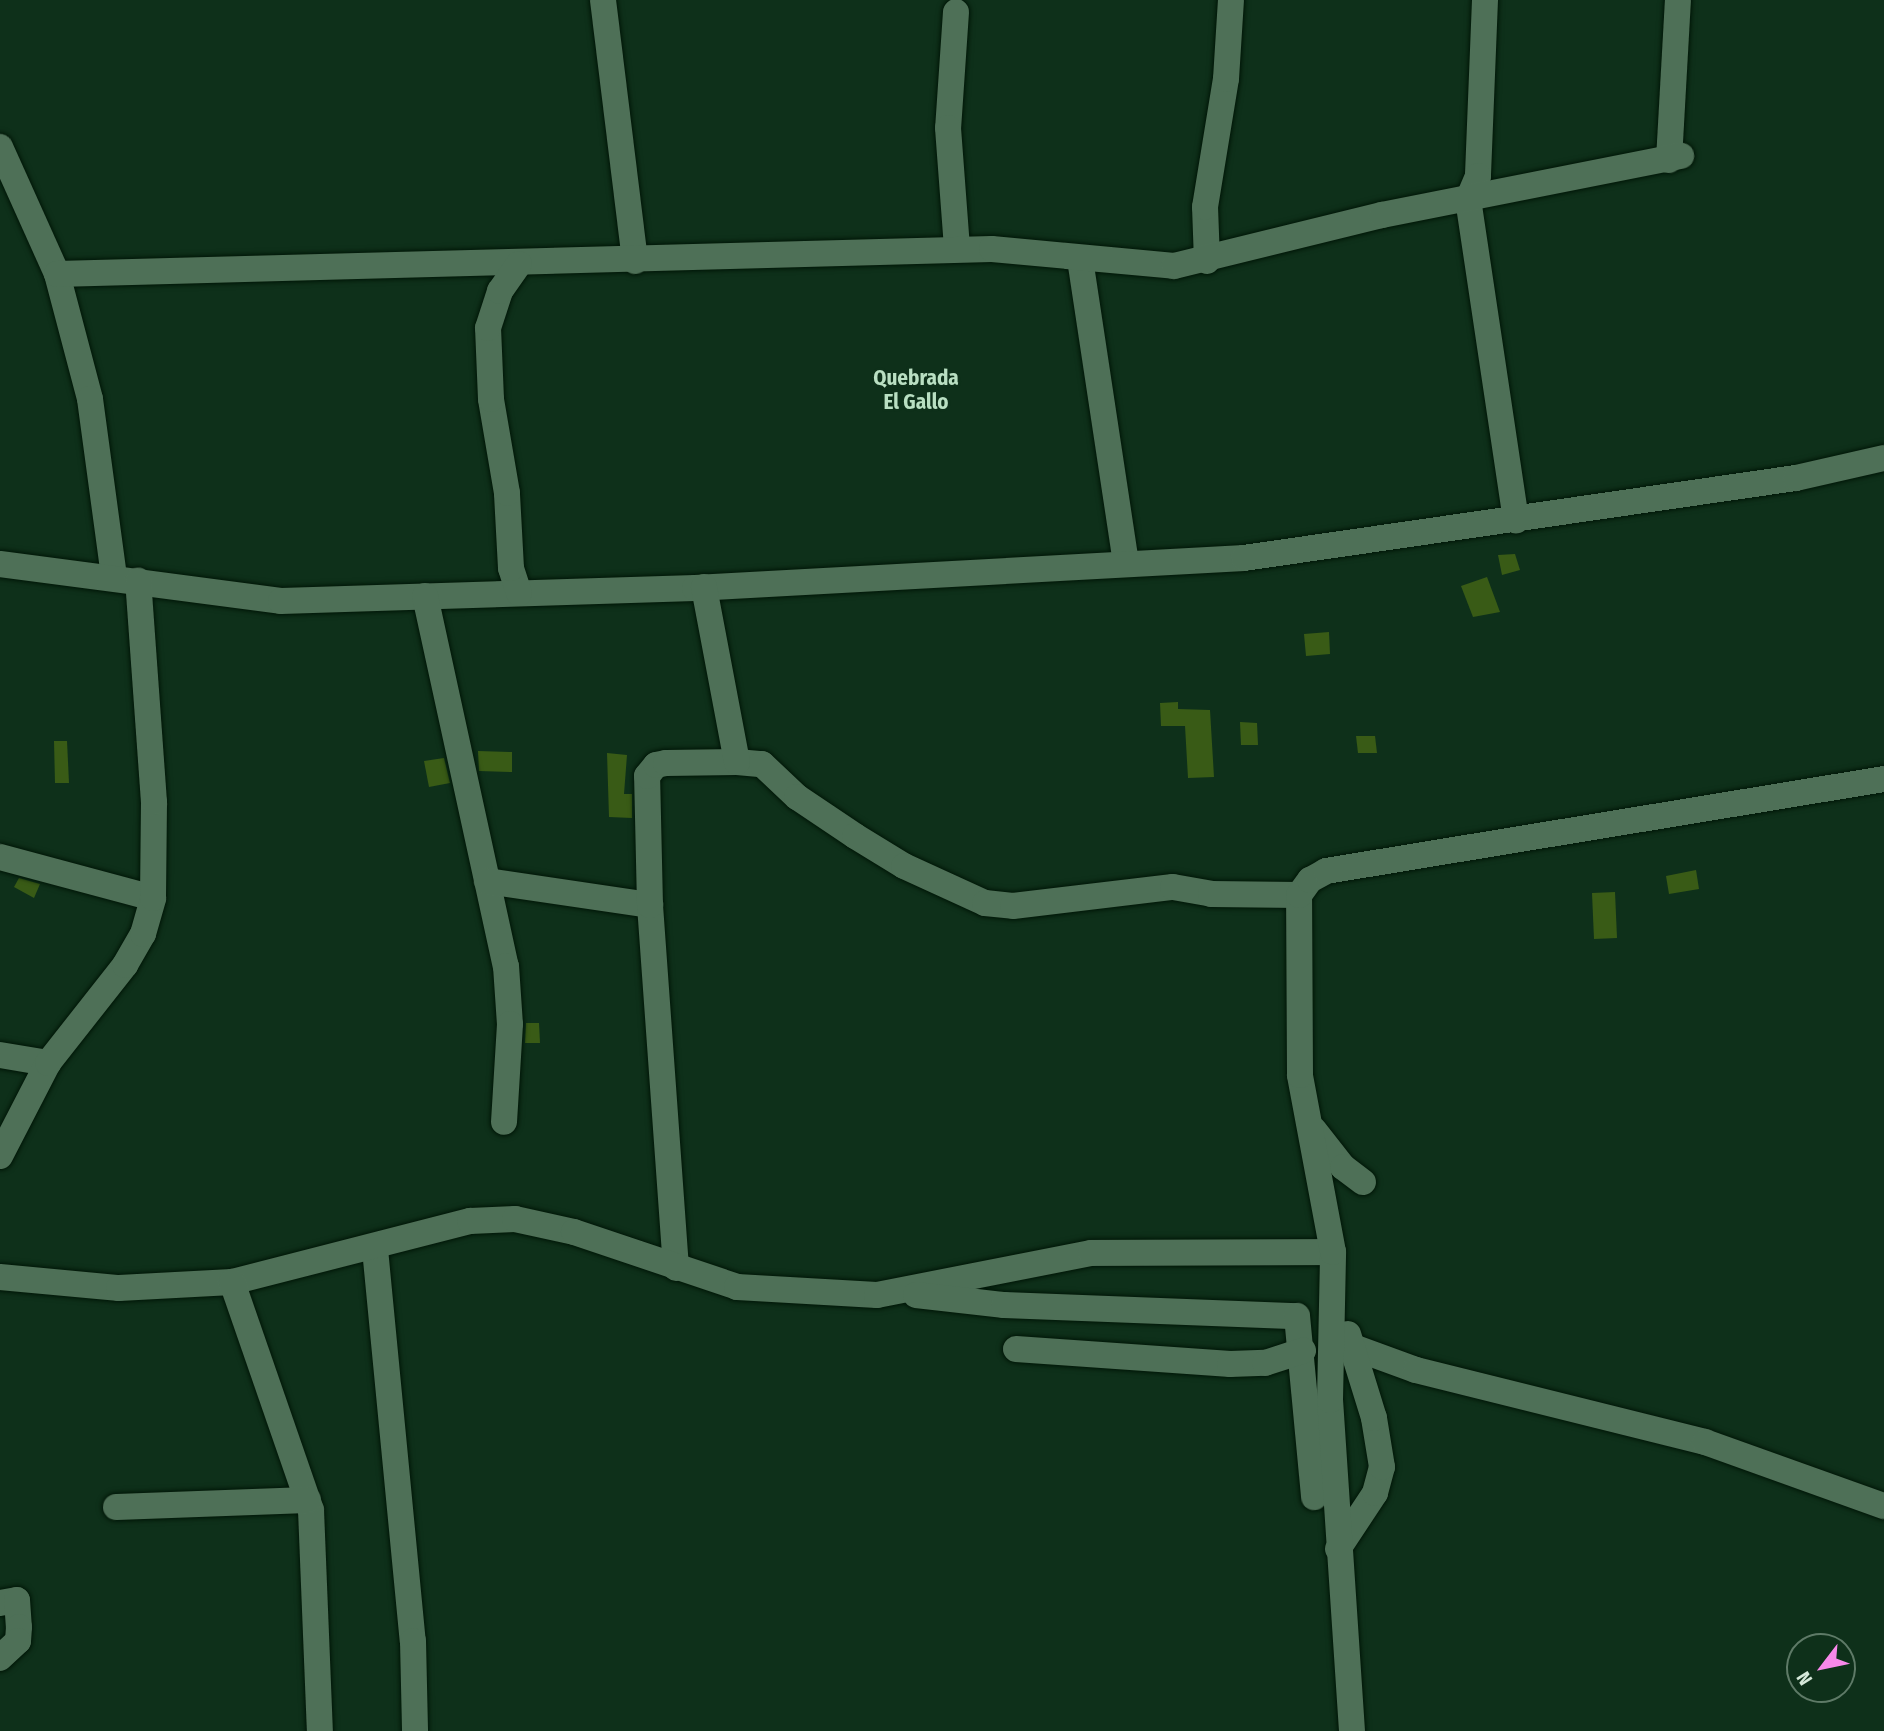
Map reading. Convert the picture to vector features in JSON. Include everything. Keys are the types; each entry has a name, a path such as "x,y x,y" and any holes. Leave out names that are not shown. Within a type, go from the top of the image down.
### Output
{"street":[{"path":"603,0 635,261"},
{"path":"1207,261 1205,207 1226,79 1231,0"},
{"path":"1485,0 1478,176 1468,198 1516,520"},
{"path":"57,274 635,261 957,249 1051,251 1080,259 1174,266 1207,261 1382,215 1675,158 1678,0"},
{"path":"956,12 948,128 957,249"},
{"path":"0,147 8,183 57,274 90,399 126,579 154,802 153,898 143,934 125,965 48,1063 0,1156"},
{"path":"1080,259 1126,564"},
{"path":"519,264 500,291 488,328 491,399 507,493 511,568 519,593"},
{"path":"0,564 281,601 704,587 1244,558 1796,478 1884,458"},
{"path":"704,587 737,762"},
{"path":"425,596 506,966 509,1004 504,1122"},
{"path":"676,1268 650,905 647,776 651,769 666,763 762,764 797,797 855,836 904,866 985,903 1013,905 1173,887 1211,894 1299,895"},
{"path":"1352,1731 1330,1400 1334,1309 1332,1252 1300,1075 1299,895 1310,880 1326,872 1884,779"},
{"path":"0,857 153,898"},
{"path":"487,881 650,905"},
{"path":"0,1055 48,1063"},
{"path":"1311,1126 1343,1167 1363,1182"},
{"path":"0,1277 120,1287 232,1282 470,1222 515,1219 574,1233 737,1287 877,1295 1091,1253 1332,1252"},
{"path":"375,1248 414,1642 415,1731"},
{"path":"232,1282 308,1500 320,1731"},
{"path":"901,1290 1003,1306 1297,1316 1302,1343 1314,1497"},
{"path":"1016,1349 1230,1364 1265,1363 1302,1343 1334,1309"},
{"path":"1334,1309 1353,1347 1382,1467 1375,1493 1338,1549"},
{"path":"1353,1347 1416,1370 1705,1442 1884,1506"},
{"path":"116,1507 308,1500"},
{"path":"0,1603 17,1600 19,1627 18,1641 0,1658"}],"building":[{"path":"1515,554 1520,570 1502,575 1498,555"},
{"path":"1487,577 1500,612 1473,617 1461,586"},
{"path":"1329,632 1330,654 1306,656 1304,634"},
{"path":"1178,702 1178,709 1210,710 1214,777 1188,778 1185,726 1161,726 1160,703"},
{"path":"1240,722 1257,723 1258,745 1241,745"},
{"path":"1356,736 1375,736 1377,753 1358,753"},
{"path":"54,741 67,741 69,783 55,783"},
{"path":"478,751 512,752 512,772 479,771"},
{"path":"607,753 627,755 624,794 632,794 632,818 609,817"},
{"path":"444,758 450,783 429,787 424,761"},
{"path":"1696,870 1699,889 1669,894 1666,876"},
{"path":"19,878 40,884 34,898 14,887"},
{"path":"1615,892 1617,938 1594,939 1592,893"},
{"path":"526,1023 539,1023 540,1043 525,1043"}],"district":[{"name":"Quebrada El Gallo","path":"916,390"}]}
